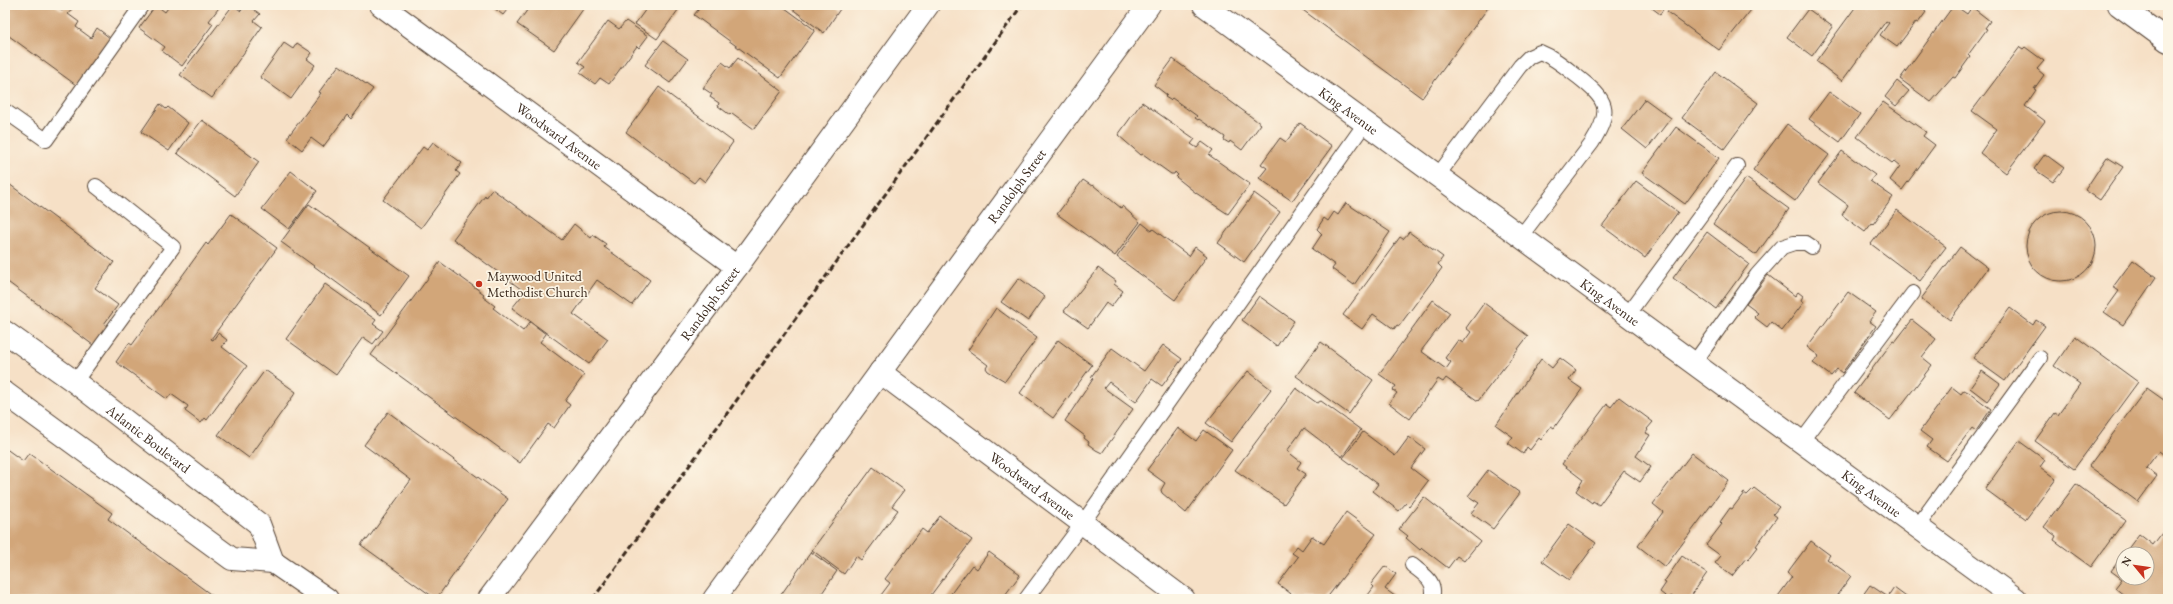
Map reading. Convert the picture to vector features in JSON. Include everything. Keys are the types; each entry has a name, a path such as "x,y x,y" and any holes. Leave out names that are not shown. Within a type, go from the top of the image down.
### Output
{"street":[{"name":"Woodward Avenue","path":"381,5 737,267"},
{"name":"Randolph Street","path":"489,599 737,267 928,5"},
{"name":"Randolph Street","path":"714,599 1149,5"},
{"name":"King Avenue","path":"1204,5 1366,122 2016,599"},
{"path":"2119,5 2168,41"},
{"name":"Atlantic Boulevard","path":"5,332 75,382 259,524 273,562"},
{"name":"Woodward Avenue","path":"880,372 1184,599"},
{"path":"5,393 232,559 273,562 326,599"}],"lane":[{"path":"5,111 46,140 142,5"},
{"path":"1438,175 1504,85 1529,56 1540,52 1554,58 1599,94 1604,105 1604,117 1601,129 1592,143 1521,236"},
{"path":"1026,599 1082,524 1366,122"},
{"path":"1628,314 1737,166"},
{"path":"75,382 173,247 96,186"},
{"path":"1694,363 1758,276 1782,247 1794,243 1812,246"},
{"path":"1801,442 1913,293"},
{"path":"1917,527 2040,358"},
{"path":"1412,565 1432,583 1435,590 1432,599"}],"building":[{"path":"8,5 55,5 62,11 66,5 75,5 68,14 79,22 76,27 91,38 97,28 110,38 76,85 5,33 5,9"},
{"path":"156,5 165,12 170,5 221,5 209,21 213,24 182,66 162,51 165,47 139,28"},
{"path":"233,5 241,11 247,5 260,14 254,21 262,27 212,98 180,75"},
{"path":"490,5 511,5 503,15"},
{"path":"531,5 586,5 554,50 517,24"},
{"path":"649,5 681,6 657,39 635,24"},
{"path":"702,5 781,5 815,30 780,78 694,15"},
{"path":"787,5 834,5 840,9 824,33"},
{"path":"1296,5 1490,5 1422,98"},
{"path":"1648,5 1666,5 1660,14"},
{"path":"1672,5 1744,5 1751,10 1719,50 1667,12"},
{"path":"1857,5 1924,5 1921,9 1926,12 1918,23 1916,22 1897,47 1880,35 1889,23 1886,21 1842,81 1816,61"},
{"path":"1954,5 1967,14 1972,7 1990,21 1985,28 1987,29 1968,55 1970,57 1955,78 1953,77 1931,102 1900,79"},
{"path":"1808,9 1833,27 1812,56 1787,37"},
{"path":"608,21 619,29 626,21 648,36 639,48 637,46 609,84 600,78 595,84 580,73 585,67 578,62"},
{"path":"663,41 688,59 670,83 645,65"},
{"path":"284,43 293,49 297,43 312,53 307,59 315,65 291,99 260,77"},
{"path":"2020,47 2023,49 2025,47 2044,61 2037,69 2044,75 2034,89 2036,90 2025,106 2045,121 2006,173 1980,153 1997,129 1972,111"},
{"path":"738,58 782,91 754,129 732,113 730,115 718,106 719,103 710,97 712,94 703,88 722,62 730,68"},
{"path":"1173,59 1261,124 1242,150 1230,141 1229,143 1224,140 1225,137 1199,119 1198,120 1195,118 1197,116 1172,98 1170,100 1165,97 1167,95 1154,85"},
{"path":"339,65 373,89 351,119 347,115 323,147 311,138 302,150 287,138 321,93 319,92"},
{"path":"1716,72 1758,103 1724,149 1682,118"},
{"path":"1897,81 1909,91 1896,106 1885,97"},
{"path":"659,87 733,142 705,182 699,177 694,183 626,132"},
{"path":"1829,92 1860,114 1840,142 1809,119"},
{"path":"1645,99 1671,118 1647,149 1622,129"},
{"path":"1142,102 1195,139 1191,144 1197,148 1202,142 1213,150 1209,155 1250,184 1228,214 1196,193 1176,177 1178,175 1175,172 1174,174 1171,174 1143,154 1141,155 1118,135"},
{"path":"1883,102 1926,132 1923,136 1935,145 1902,190 1890,180 1900,166 1894,161 1892,163 1857,137"},
{"path":"160,104 166,109 168,107 188,123 169,151 141,132"},
{"path":"202,120 259,162 235,196 177,153"},
{"path":"1300,123 1332,146 1292,201 1259,178 1267,168 1261,164 1280,138 1286,142"},
{"path":"1787,124 1829,155 1795,201 1753,170"},
{"path":"1676,127 1719,158 1685,204 1642,173"},
{"path":"433,142 462,163 456,171 460,174 421,228 383,200 423,147 427,150"},
{"path":"1842,151 1875,175 1870,181 1893,197 1873,224 1872,223 1865,232 1842,215 1848,205 1818,183"},
{"path":"2045,154 2064,168 2053,182 2034,169"},
{"path":"2107,157 2123,167 2100,200 2085,190"},
{"path":"291,171 317,191 289,229 262,209"},
{"path":"1746,178 1789,209 1756,255 1713,224"},
{"path":"1083,180 1092,186 1093,185 1121,208 1122,206 1140,222 1115,256 1057,214"},
{"path":"5,181 114,262 95,288 118,305 104,324 107,326 93,345 5,280"},
{"path":"1636,181 1678,212 1645,258 1602,226"},
{"path":"492,189 562,240 574,224 591,238 593,235 606,244 604,247 650,280 632,305 597,280 573,314 608,339 589,364 512,308 525,292 453,239 485,196 486,198"},
{"path":"1254,193 1280,212 1244,262 1218,243"},
{"path":"1346,203 1390,232 1354,285 1332,269 1335,265 1312,249 1322,234 1317,229 1324,218 1328,221 1334,212 1338,215"},
{"path":"309,204 409,276 381,315 281,242"},
{"path":"1897,210 1946,247 1920,281 1871,244"},
{"path":"2061,211 2074,214 2086,221 2093,233 2096,246 2093,259 2086,271 2074,278 2061,281 2048,278 2036,271 2029,259 2026,246 2029,233 2036,221 2048,214"},
{"path":"231,214 277,248 211,339 213,340 218,333 227,340 222,347 247,366 207,420 205,418 201,423 185,411 188,406 171,394 167,399 116,362 129,343 132,345 206,243 208,245"},
{"path":"1142,223 1152,231 1153,229 1189,256 1195,247 1207,256 1175,300 1117,257"},
{"path":"1409,232 1443,257 1438,264 1442,268 1399,326 1397,325 1394,329 1373,314 1362,329 1343,315 1400,237 1403,239"},
{"path":"1707,232 1749,264 1716,309 1673,278"},
{"path":"1960,247 1988,268 1950,320 1921,299"},
{"path":"2133,260 2156,277 2123,325 2104,312 2119,291 2113,287"},
{"path":"440,262 484,294 483,297 495,306 493,308 523,331 530,322 546,334 540,342 584,375 565,401 570,405 554,428 548,424 520,463 371,355"},
{"path":"1098,268 1116,281 1114,284 1123,291 1111,307 1106,303 1088,328 1064,311"},
{"path":"1768,275 1795,296 1798,292 1803,296 1801,300 1804,302 1782,331 1771,322 1767,327 1754,317 1758,313 1746,304"},
{"path":"1019,278 1045,297 1028,321 1001,302"},
{"path":"325,284 376,320 373,324 383,331 373,344 363,337 336,375 286,339"},
{"path":"1848,292 1876,312 1869,321 1876,326 1842,373 1837,369 1831,376 1813,363 1819,356 1807,347"},
{"path":"1259,296 1294,321 1277,346 1242,320"},
{"path":"1433,300 1450,313 1421,351 1446,369 1451,362 1445,358 1458,340 1463,343 1471,332 1466,328 1484,303 1528,336 1478,401 1446,378 1443,382 1438,379 1410,419 1389,403 1397,393 1393,390 1396,386 1379,374"},
{"path":"996,308 1037,338 1005,381 988,371 986,368 988,365 968,350"},
{"path":"2010,308 2033,325 2036,320 2045,326 2005,381 1973,358"},
{"path":"1912,320 1936,339 1922,357 1932,365 1890,420 1854,393 1893,341 1895,342"},
{"path":"2075,336 2138,382 2074,469 2035,441 2055,413 2058,415 2080,384 2054,366"},
{"path":"1058,340 1092,365 1053,418 1020,393"},
{"path":"1321,342 1373,380 1349,414 1296,376"},
{"path":"1163,345 1182,359 1162,386 1152,379 1136,402 1109,382 1104,388 1133,409 1102,453 1096,450 1088,444 1089,442 1084,438 1085,436 1065,421 1093,379 1091,377 1112,348 1144,371"},
{"path":"1560,358 1576,370 1569,380 1582,389 1554,428 1551,426 1541,440 1539,438 1530,450 1527,447 1523,454 1508,443 1513,437 1496,425 1541,359 1552,368"},
{"path":"265,370 296,392 249,458 218,435"},
{"path":"1248,371 1271,389 1231,442 1206,423"},
{"path":"1982,371 2000,384 1987,401 1970,388"},
{"path":"1952,387 1961,394 1964,390 1970,393 1991,409 1976,431 1972,428 1947,461 1927,447 1932,440 1920,431"},
{"path":"1296,388 1317,403 1321,401 1361,430 1342,457 1304,428 1287,451 1301,462 1297,468 1306,474 1284,504 1235,470"},
{"path":"2147,388 2168,403 2168,458 2159,451 2146,468 2157,476 2138,502 2089,466"},
{"path":"1619,397 1653,422 1647,429 1648,430 1646,433 1650,435 1636,456 1651,467 1640,482 1624,471 1599,505 1593,501 1592,503 1576,491 1583,480 1562,464 1607,404 1611,407"},
{"path":"388,412 508,499 436,599 361,545 365,539 367,540 411,480 364,445"},
{"path":"1178,428 1196,441 1204,430 1232,450 1186,513 1162,493 1161,490 1165,483 1147,470"},
{"path":"1363,432 1395,456 1409,437 1425,449 1411,468 1428,481 1409,506 1406,503 1399,511 1373,491 1378,484 1343,458"},
{"path":"2019,441 2045,460 2040,467 2056,479 2026,519 1985,489"},
{"path":"5,448 23,461 29,453 112,513 108,519 217,599 5,599"},
{"path":"1692,453 1729,481 1665,567 1638,546 1663,512 1653,504"},
{"path":"873,467 904,490 892,506 898,510 861,560 856,556 844,574 812,550"},
{"path":"1488,470 1520,493 1493,529 1471,513 1479,503 1468,496"},
{"path":"2076,484 2125,520 2091,567 2054,540 2056,536 2044,527"},
{"path":"1754,488 1779,507 1773,514 1777,517 1756,546 1758,547 1748,560 1746,558 1732,576 1715,563 1721,556 1706,545 1722,524 1720,522 1730,508 1732,509 1744,493 1747,495"},
{"path":"1424,497 1480,541 1464,561 1457,556 1448,568 1422,548 1420,550 1406,538 1408,536 1399,529"},
{"path":"1346,512 1376,534 1326,599 1298,599 1278,584 1298,557 1292,553 1297,546 1302,550 1312,536 1324,544"},
{"path":"940,516 972,540 928,599 878,599 890,583 885,579 922,529 927,533"},
{"path":"1569,524 1596,543 1569,580 1542,561"},
{"path":"2162,533 2168,537 2168,599 2129,599 2115,588 2117,586 2155,586 2155,546 2130,546 2139,534 2153,545"},
{"path":"1811,541 1830,555 1827,559 1851,576 1834,599 1776,599 1792,577 1787,573"},
{"path":"811,552 837,571 818,599 778,599"},
{"path":"989,552 1020,575 1002,599 947,599 972,565 977,569"},
{"path":"1682,556 1707,573 1689,599 1686,597 1685,599 1675,599 1671,596 1669,599 1660,592 1666,583 1664,582"},
{"path":"1385,566 1396,574 1385,589 1399,599 1365,599 1374,587 1371,584"},
{"path":"2115,566 2115,574 2111,571"},
{"path":"1870,585 1888,597 1894,588 1909,599 1860,599"}],"railway":[{"path":"593,599 1022,5"}],"place":[{"name":"Maywood United Methodist Church","path":"479,284"}]}
